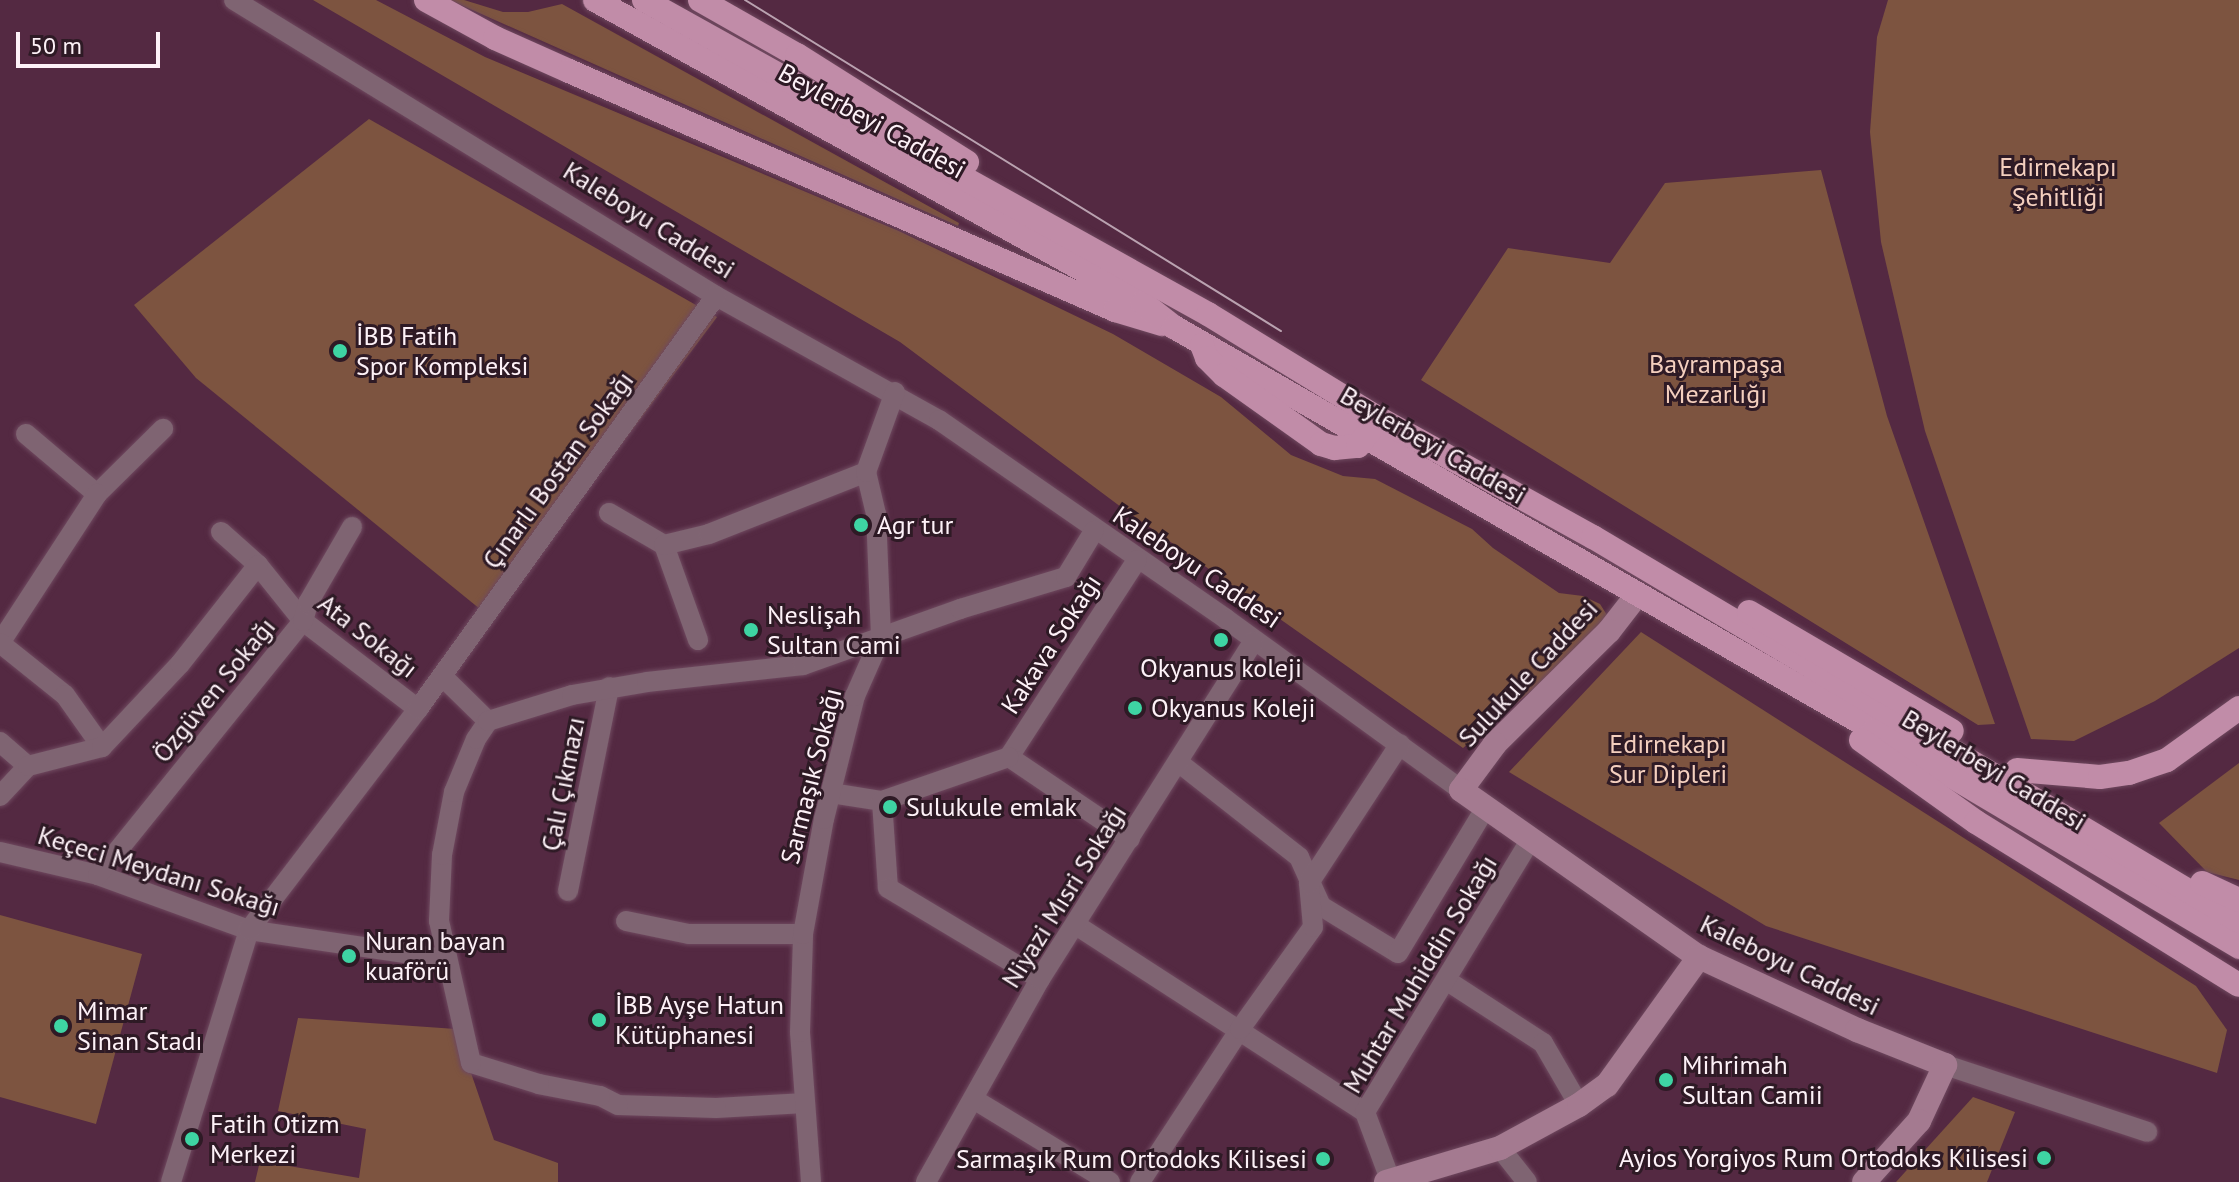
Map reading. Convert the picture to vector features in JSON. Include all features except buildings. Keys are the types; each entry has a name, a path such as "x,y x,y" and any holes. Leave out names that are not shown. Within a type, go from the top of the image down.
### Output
{"main road":[{"path":"426,0 495,38 1115,310 1174,327"},
{"name":"Beylerbeyi Caddesi","path":"595,0 1143,303 1174,327 1201,342 1207,358 1224,375 1321,444 1348,448 1368,421"},
{"name":"Beylerbeyi Caddesi","path":"644,0 1208,314 1637,595 2239,947"},
{"path":"700,0 797,55 971,164 1027,201 1061,232"},
{"name":"Beylerbeyi Caddesi","path":"1368,421 1701,599 2239,921"},
{"path":"1701,599 1744,609 1769,621 2215,890 2239,900"},
{"path":"1777,676 1801,701 1874,747 1976,822 2238,986"},
{"path":"2017,770 2100,777 2129,773 2167,760 2239,708"}],"street":[{"name":"Kaleboyu Caddesi","path":"234,0 716,296 895,392 939,420 1400,744 1530,841 1699,957 1857,1030 1945,1065 2147,1132"},
{"name":"Çınarlı Bostan Sokağı","path":"249,930 418,709 716,296"},
{"path":"664,545 709,534 866,472 895,392"},
{"path":"102,747 65,695 0,643 97,494 163,429"},
{"path":"26,434 97,494"},
{"name":"Sarmaşık Sokağı","path":"811,1182 800,1032 803,934 831,793 855,696 881,637 876,514 866,472"},
{"path":"609,513 664,545 698,640"},
{"name":"Özgüven Sokağı","path":"98,875 303,621 308,603 352,527"},
{"path":"805,1103 716,1108 618,1105 600,1096 539,1084 471,1063 439,921 442,855 454,792 476,739 488,721 609,687 803,665 1066,577 1094,531"},
{"name":"Ata Sokağı","path":"221,532 258,565 303,621 418,709"},
{"name":"Kakava Sokağı","path":"1009,757 1137,560"},
{"path":"0,796 28,766 102,747 180,664 258,565"},
{"name":"Sulukule Caddesi","path":"1461,790 1495,744 1599,641 1637,595"},
{"name":"Niyazi Mısri Sokağı","path":"926,1182 975,1100 1040,979 1253,642"},
{"path":"442,676 488,721"},
{"name":"Çalı Çıkmazı","path":"568,891 609,687"},
{"path":"0,742 28,766"},
{"path":"1140,1182 1240,1029 1313,927 1309,883 1400,744"},
{"path":"831,793 882,801 1009,757 1130,839"},
{"path":"1178,762 1299,857 1321,906 1398,953 1485,809"},
{"path":"882,801 888,888 1040,979"},
{"name":"Muhtar Muhiddin Sokağı","path":"1389,1181 1365,1112 1530,841"},
{"name":"Keçeci Meydanı Sokağı","path":"0,852 98,875 249,930 446,959"},
{"path":"626,921 689,934 803,934"},
{"path":"1076,925 1365,1112"},
{"path":"171,1182 249,930"},
{"path":"1389,1181 1500,1148 1579,1105 1607,1085 1699,957"},
{"path":"1446,980 1543,1043 1579,1105"},
{"path":"1864,1182 1919,1121 1945,1065"},
{"path":"975,1100 1110,1182"},
{"path":"1500,1148 1527,1182"}],"green space":[{"path":"313,0 376,0 485,57 899,231 1113,334 1221,397 1291,455 1343,476 1375,479 1472,529 1493,548 1559,593 1583,596 1600,604 1607,615 1603,631 1463,748 1121,507 900,342"},
{"path":"450,0 464,0 503,12 528,12 562,4 959,223 958,226"},
{"name":"Edirnekapı Şehitliği","path":"1888,0 2239,0 2239,648 2155,701 2074,741 2031,739 1925,431 1881,242 1870,132 1877,37"},
{"path":"369,119 717,317 491,618 196,378 134,305"},
{"name":"Bayrampaşa Mezarlığı","path":"1821,170 1887,416 1995,724 1978,725 1421,380 1508,248 1610,263 1665,183"},
{"name":"Edirnekapı Sur Dipleri","path":"1641,632 2196,986 2227,1030 2217,1073 1766,926 1509,772"},
{"path":"2239,763 2239,880 2207,872 2159,823"},
{"name":"Mimar Sinan Stadı","path":"0,915 142,954 96,1124 0,1097"},
{"path":"298,1018 456,1029 494,1140 558,1163 558,1182 255,1182 260,1161 359,1178 366,1129 278,1111"},
{"path":"1973,1097 2015,1112 1987,1182 1896,1182"}],"tram line":[{"path":"745,0 1281,331"}],"place":[{"name":"İBB Fatih Spor Kompleksi","path":"340,351"},
{"name":"Agr tur","path":"861,525"},
{"name":"Neslişah Sultan Cami","path":"751,630"},
{"name":"Okyanus koleji","path":"1221,640"},
{"name":"Okyanus Koleji","path":"1135,708"},
{"name":"Sulukule emlak","path":"890,807"},
{"name":"Nuran bayan kuaförü","path":"349,956"},
{"name":"İBB Ayşe Hatun Kütüphanesi","path":"599,1020"},
{"name":"Mimar Sinan Stadı","path":"61,1026"},
{"name":"Mihrimah Sultan Camii","path":"1666,1080"},
{"name":"Fatih Otizm Merkezi","path":"192,1139"},
{"name":"Ayios Yorgiyos Rum Ortodoks Kilisesi","path":"2044,1158"},
{"name":"Sarmaşık Rum Ortodoks Kilisesi","path":"1323,1159"}]}
